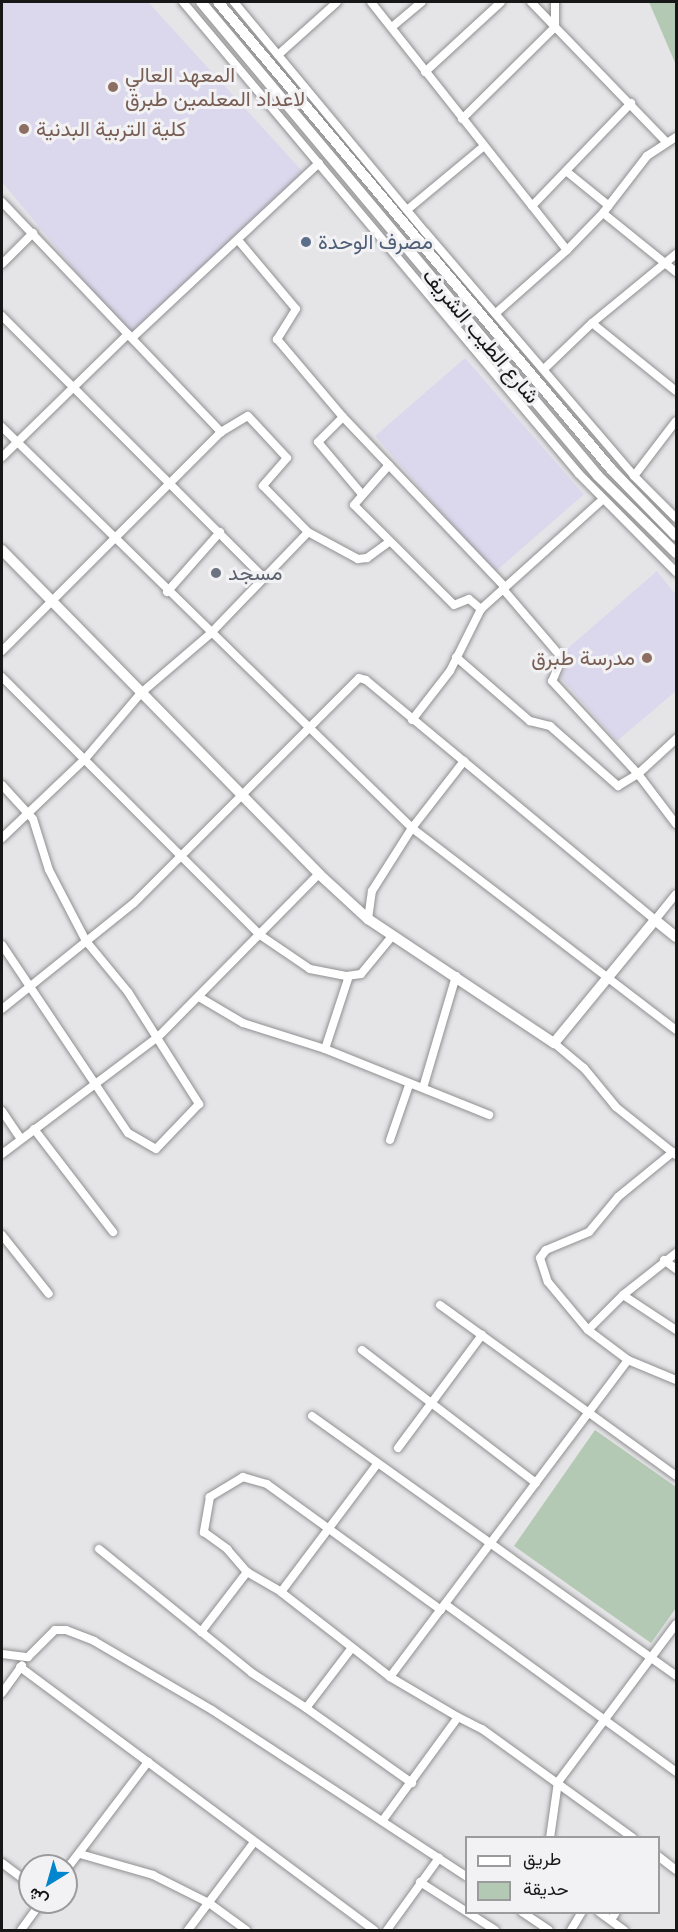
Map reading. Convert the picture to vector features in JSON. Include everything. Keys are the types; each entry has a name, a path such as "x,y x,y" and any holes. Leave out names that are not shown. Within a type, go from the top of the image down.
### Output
{"main road":[{"name":"شارع الطيب الشريف","path":"201,2 598,477 676,553"},
{"name":"شارع الطيب الشريف","path":"218,2 611,469 676,536"},
{"path":"2,550 318,874 368,919 554,1043 655,920 676,937"}],"street":[{"path":"183,2 602,500 676,572"},
{"path":"234,2 407,210 634,476 676,518"},
{"path":"279,55 337,2"},
{"path":"371,2 483,147 567,250"},
{"path":"392,27 422,2"},
{"path":"425,72 501,2"},
{"path":"531,2 631,103 665,141"},
{"path":"462,119 555,27 555,2"},
{"path":"532,206 631,103"},
{"path":"496,313 567,250 603,213 643,160 665,141 676,137"},
{"path":"407,210 483,147"},
{"path":"2,457 74,387 238,240 319,163"},
{"path":"566,171 609,206"},
{"path":"2,202 220,432"},
{"path":"603,213 676,272"},
{"path":"2,264 33,233"},
{"path":"238,240 296,309 277,339 343,417 504,588 562,658 552,681 638,774 676,824"},
{"path":"544,369 592,322 668,264 676,254"},
{"path":"2,316 263,577"},
{"path":"592,322 676,391"},
{"path":"2,651 168,480 220,432 249,416 287,458 263,486 308,532 362,559 389,542"},
{"path":"343,417 318,442 361,493"},
{"path":"634,476 676,421"},
{"path":"2,428 112,539 412,828 606,979 676,1030"},
{"path":"389,465 361,493 354,505 454,605 469,599 481,609"},
{"path":"412,720 456,657 481,609 602,500"},
{"path":"167,592 220,532"},
{"path":"2,838 85,759 141,693 210,634 308,532"},
{"path":"456,657 530,721 550,726 618,786 638,774 676,739"},
{"path":"2,677 85,759 180,859 260,935 314,972 349,976 363,974 393,935"},
{"path":"2,1009 30,984 134,903 180,859 308,726 359,678 366,680 655,920 676,894"},
{"path":"368,919 372,891 412,828 464,762"},
{"path":"2,785 28,813 52,877 86,941 128,992 199,1106 156,1149 130,1135 2,945"},
{"path":"2,1154 20,1138 158,1037 318,874"},
{"path":"325,1049 349,976"},
{"path":"423,1088 456,976"},
{"path":"199,997 243,1023 325,1049 409,1085 423,1088 489,1115"},
{"path":"554,1043 584,1068 616,1107 675,1154 613,1202 589,1232 542,1254 548,1282 588,1330 628,1360 676,1380"},
{"path":"390,1140 409,1085"},
{"path":"2,1111 20,1138"},
{"path":"34,1129 113,1232"},
{"path":"2,1235 49,1294"},
{"path":"588,1330 623,1295 664,1260 676,1253"},
{"path":"664,1260 676,1269"},
{"path":"623,1295 676,1330"},
{"path":"440,1305 676,1476"},
{"path":"398,1448 482,1335"},
{"path":"362,1350 536,1483"},
{"path":"390,1677 628,1360"},
{"path":"312,1416 676,1676"},
{"path":"281,1592 377,1464"},
{"path":"630,1836 558,1782 458,1717 390,1677 351,1649 281,1592 247,1572 227,1549 203,1531 212,1494 237,1479 250,1477 267,1484 676,1772"},
{"path":"99,1549 262,1680 306,1708 412,1783"},
{"path":"201,1632 247,1572"},
{"path":"550,1836 558,1782 676,1624"},
{"path":"2,1693 28,1657 55,1630 66,1630 94,1641 383,1820 465,1875"},
{"path":"306,1708 351,1649"},
{"path":"2,1654 28,1657"},
{"path":"20,1667 374,1930"},
{"path":"383,1820 458,1717"},
{"path":"78,1856 148,1762"},
{"path":"188,1930 254,1842"},
{"path":"80,1854 153,1875 209,1903 246,1930"},
{"path":"387,1930 439,1858"},
{"path":"660,1858 676,1870"},
{"path":"2,1863 18,1875"},
{"path":"420,1882 465,1911"},
{"path":"21,1930 32,1914"},
{"path":"470,1914 495,1930"},
{"path":"524,1914 540,1928 549,1930"},
{"path":"571,1930 581,1914"},
{"path":"601,1914 624,1930"},
{"path":"611,1920 615,1914"}],"shaded area":[{"name":"المعهد العالي لاعداد المعلمين طبرق","path":"2,2 148,2 303,172 130,336 2,182"},
{"path":"465,358 584,495 494,573 375,436"},
{"path":"657,571 676,595 676,691 617,741 560,677 569,662 567,649"}],"green space":[{"path":"649,2 676,2 676,65"},
{"path":"595,1430 676,1487 676,1608 651,1643 514,1546"}],"place":[{"name":"المعهد العالي لاعداد المعلمين طبرق","path":"113,87"},
{"name":"كلية التربية البدنية","path":"24,129"},
{"name":"مصرف الوحدة","path":"306,242"},
{"name":"مسجد","path":"216,573"},
{"name":"مدرسة طبرق","path":"647,658"}]}
